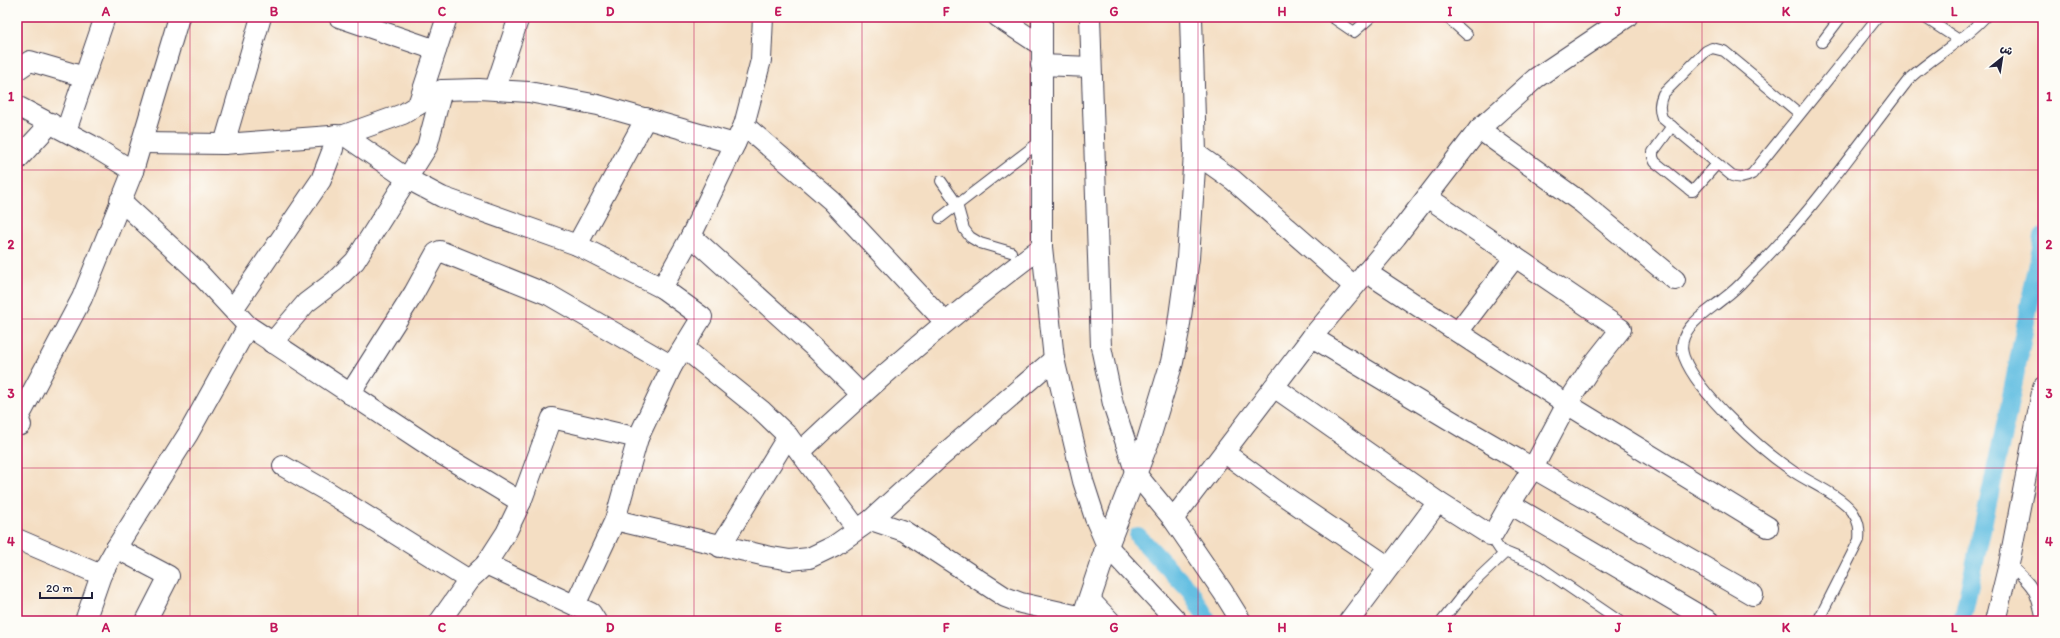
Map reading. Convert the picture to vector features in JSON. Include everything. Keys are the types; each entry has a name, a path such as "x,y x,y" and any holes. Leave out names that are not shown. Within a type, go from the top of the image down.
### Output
{"main road":[{"path":"1085,612 1107,546 1136,474 1160,401 1178,331 1188,258 1195,153 1191,17"}],"street":[{"path":"17,160 58,127 85,77 105,17"},
{"path":"20,425 20,415 82,298 120,200 133,171 143,143 179,17"},
{"path":"224,144 261,17"},
{"path":"339,17 436,50"},
{"path":"418,105 447,17"},
{"path":"495,89 519,17"},
{"path":"662,288 691,236 744,125 762,60 763,17"},
{"path":"998,17 1041,55 1091,67"},
{"path":"1042,17 1042,247 1054,359 1084,481 1095,518 1107,546 1177,621"},
{"path":"1090,17 1100,347 1113,404 1136,474 1173,519 1224,592 1241,621"},
{"path":"1173,519 1225,453 1312,337 1426,197 1479,129 1536,78 1627,17"},
{"path":"17,70 30,61 85,77"},
{"path":"143,143 224,144 340,135 403,114 442,90 495,89 529,92 598,105 735,144"},
{"path":"272,343 306,303 335,281 355,261 406,178 427,147 442,90"},
{"path":"17,106 58,127 133,171"},
{"path":"577,245 646,118"},
{"path":"744,125 832,201 945,322"},
{"path":"1479,129 1582,203 1675,280"},
{"path":"340,135 406,178 442,197 577,245 662,288 702,317 672,366 638,438 615,520 575,605"},
{"path":"233,309 321,180 340,135"},
{"path":"1195,153 1233,180 1360,279 1458,332 1567,404 1768,527"},
{"path":"1274,387 1438,502 1490,535 1493,534 1510,504 1534,468 1567,404 1591,366 1621,329 1426,197"},
{"path":"120,200 197,271 248,326 443,456 521,502"},
{"path":"691,236 804,339 861,394"},
{"path":"800,452 861,394 945,322 1042,247"},
{"path":"350,394 414,293 436,253 440,251 549,296 672,366"},
{"path":"1458,332 1515,257"},
{"path":"85,621 100,575 188,434 248,326"},
{"path":"1312,337 1753,595"},
{"path":"684,348 761,410 788,436 800,452 864,525 904,531 1005,597 1021,603 1085,612 1110,621"},
{"path":"615,520 720,547 766,556 802,560 816,556 864,525 1054,359"},
{"path":"1996,621 2009,564 2043,388"},
{"path":"440,621 470,580 486,564 506,533 521,502 552,418 638,438"},
{"path":"720,547 788,436"},
{"path":"1225,453 1274,489 1389,567"},
{"path":"283,466 325,490 470,580"},
{"path":"1349,621 1438,502"},
{"path":"1510,504 1709,621"},
{"path":"17,539 100,575"},
{"path":"116,548 169,576 146,621"},
{"path":"486,564 591,613 596,621"}],"lane":[{"path":"1332,17 1354,32 1372,17"},
{"path":"1447,17 1467,36"},
{"path":"1822,42 1840,17"},
{"path":"1800,114 1724,51 1712,48 1706,51 1663,94 1659,110 1662,118 1732,176 1738,178 1752,174 1878,17"},
{"path":"1924,17 1959,40"},
{"path":"1818,621 1859,540 1860,526 1851,511 1835,497 1774,458 1745,433 1720,407 1687,364 1682,350 1682,343 1685,335 1695,321 1746,279 1800,221 1910,78 1931,60 1959,40 1984,17"},
{"path":"1672,126 1654,152 1653,157 1661,166 1690,191 1694,191 1717,164"},
{"path":"940,218 1042,140"},
{"path":"941,181 957,204 964,229 970,237 980,243 1011,252"},
{"path":"1490,535 1500,550 1537,565 1619,621"},
{"path":"1442,621 1469,587 1506,553"},
{"path":"2009,564 2030,584 2038,600 2042,621"}],"waterway":[{"path":"1962,621 2007,416 2043,237"},
{"path":"1138,536 1191,592 1208,621"}]}
